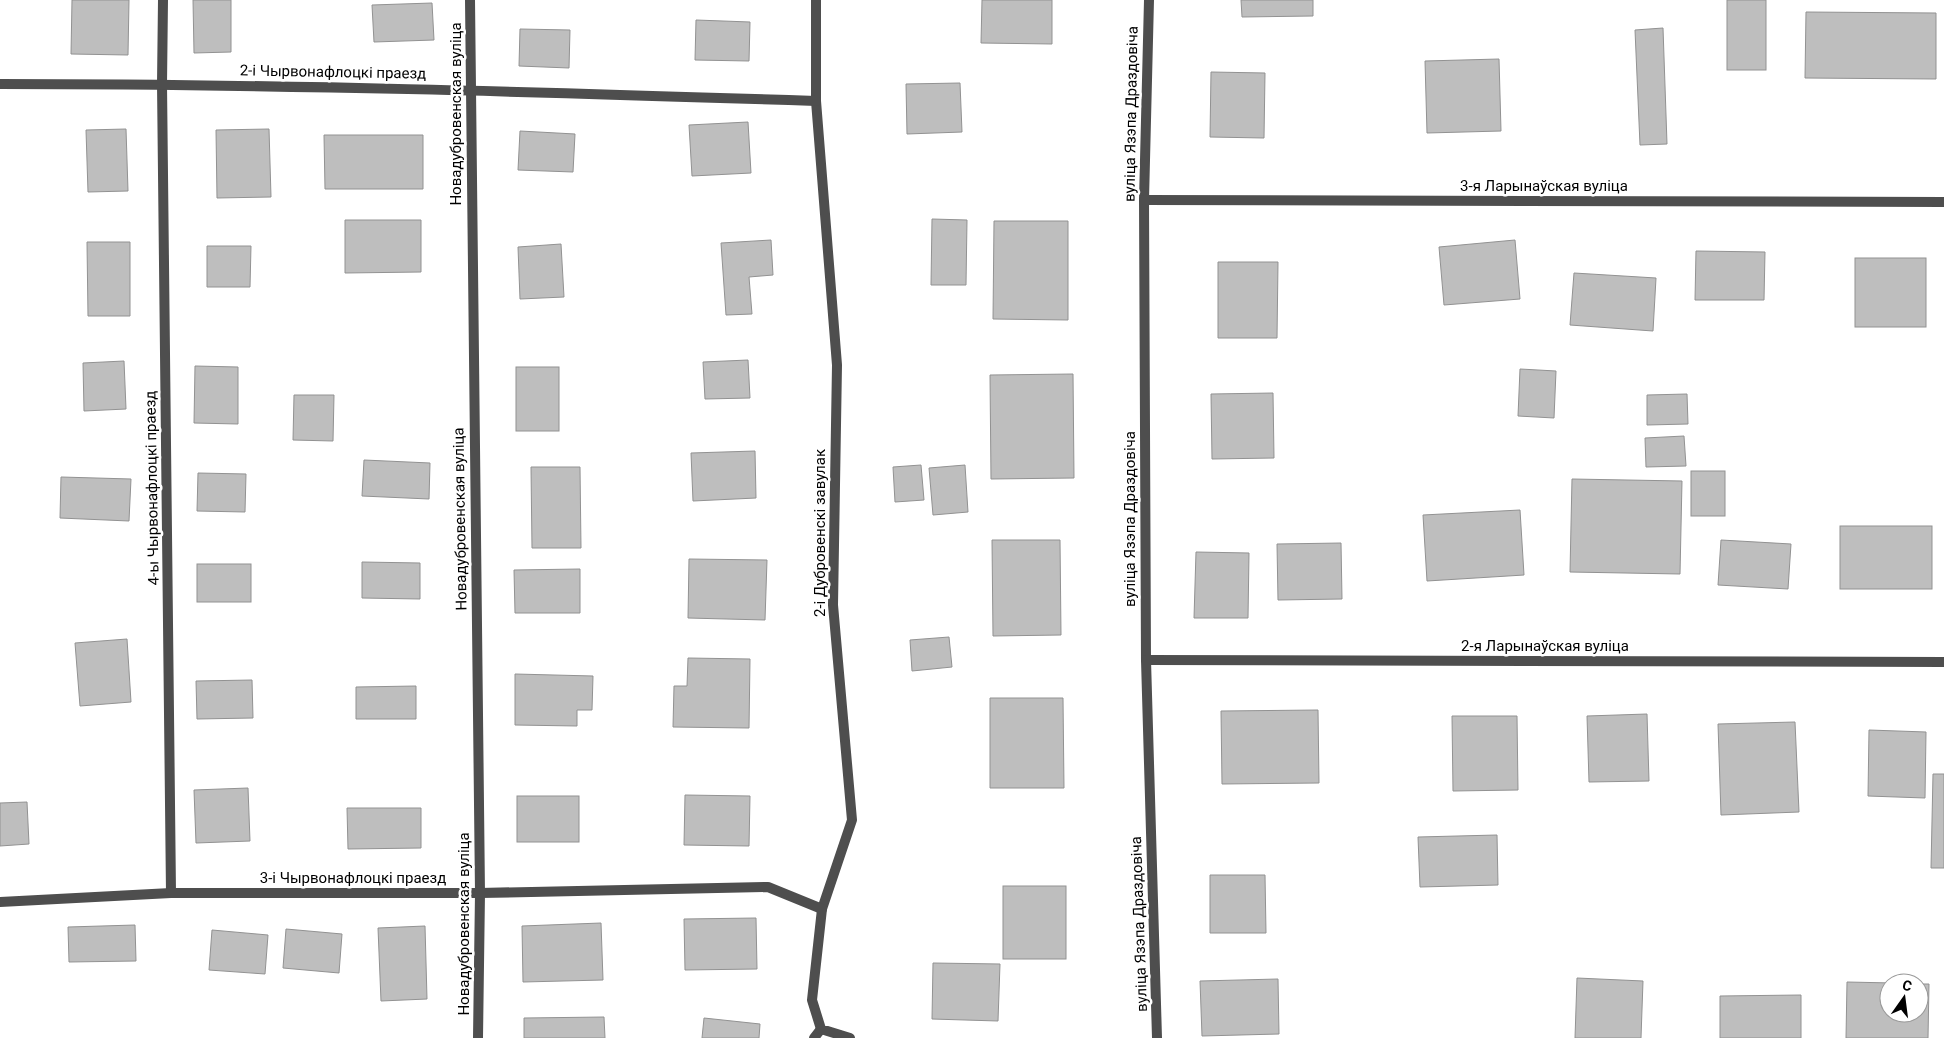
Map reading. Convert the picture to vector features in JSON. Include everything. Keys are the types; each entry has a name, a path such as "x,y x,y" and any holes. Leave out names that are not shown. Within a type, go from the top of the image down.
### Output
{"street":[{"name":"4-ы Чырвонафлоцкі праезд","path":"163,0 162,84 171,893"},
{"name":"Новадубровенская вуліца","path":"470,0 480,893 478,1038"},
{"name":"2-і Дубровенскі завулак","path":"816,0 816,101 837,365 833,606 852,820 822,909 812,1000 821,1029"},
{"name":"вуліца Язэпа Драздовіча","path":"1149,0 1144,200 1146,660 1157,1038"},
{"name":"2-і Чырвонафлоцкі праезд","path":"0,84 162,84 470,89 816,101"},
{"name":"3-я Ларынаўская вуліца","path":"1144,200 1944,202"},
{"name":"2-я Ларынаўская вуліца","path":"1146,660 1944,662"},
{"name":"3-і Чырвонафлоцкі праезд","path":"0,902 171,893 480,893 768,887 822,909"},
{"path":"814,1038 821,1029 850,1038"}],"building":[{"path":"72,0 129,0 128,55 71,54"},
{"path":"193,0 231,0 231,52 194,53"},
{"path":"982,0 1052,0 1052,44 981,43"},
{"path":"1241,0 1313,0 1313,16 1242,17"},
{"path":"1727,0 1766,0 1766,70 1727,70"},
{"path":"432,3 434,40 374,42 372,5"},
{"path":"1806,12 1936,13 1936,79 1805,78"},
{"path":"696,20 750,22 749,61 695,60"},
{"path":"1663,28 1667,144 1640,145 1635,30"},
{"path":"520,29 570,30 569,68 519,66"},
{"path":"1499,59 1501,131 1427,133 1425,61"},
{"path":"1211,72 1265,73 1264,138 1210,137"},
{"path":"960,83 962,132 907,134 906,84"},
{"path":"748,122 751,173 692,176 689,125"},
{"path":"126,129 128,191 88,192 86,130"},
{"path":"269,129 271,197 217,198 216,130"},
{"path":"520,131 575,134 573,172 518,170"},
{"path":"324,135 423,135 423,189 325,189"},
{"path":"932,219 967,220 966,285 931,285"},
{"path":"345,220 421,220 421,272 345,273"},
{"path":"994,221 1068,221 1068,320 993,319"},
{"path":"771,240 773,275 749,277 752,314 726,315 721,243"},
{"path":"1515,240 1520,299 1444,305 1439,247"},
{"path":"87,242 130,242 130,316 88,316"},
{"path":"561,244 564,297 520,299 518,247"},
{"path":"207,246 251,246 250,287 207,287"},
{"path":"1696,251 1765,252 1764,300 1695,300"},
{"path":"1855,258 1926,258 1926,327 1855,327"},
{"path":"1218,262 1278,262 1277,338 1218,338"},
{"path":"1574,273 1656,278 1653,331 1570,325"},
{"path":"748,360 750,398 705,399 703,362"},
{"path":"124,361 126,409 84,411 83,363"},
{"path":"195,366 238,367 238,424 194,423"},
{"path":"516,367 559,367 559,431 516,431"},
{"path":"1520,369 1556,371 1554,418 1518,416"},
{"path":"1073,374 1074,478 991,479 990,375"},
{"path":"1273,393 1274,458 1212,459 1211,394"},
{"path":"1687,394 1688,424 1647,425 1647,395"},
{"path":"294,395 334,395 333,441 293,440"},
{"path":"1684,436 1686,466 1646,467 1645,438"},
{"path":"755,451 756,498 693,501 691,453"},
{"path":"364,460 430,463 429,499 362,496"},
{"path":"921,465 924,500 895,502 893,467"},
{"path":"965,465 968,512 933,515 929,468"},
{"path":"531,467 580,467 581,548 532,548"},
{"path":"1691,471 1725,471 1725,516 1691,516"},
{"path":"198,473 246,474 245,512 197,511"},
{"path":"61,477 131,479 129,521 60,518"},
{"path":"1572,479 1682,481 1680,574 1570,572"},
{"path":"1520,510 1524,575 1427,581 1423,515"},
{"path":"1840,526 1932,526 1932,589 1840,589"},
{"path":"992,540 1060,540 1061,635 993,636"},
{"path":"1721,540 1791,544 1788,589 1718,585"},
{"path":"1341,543 1342,599 1278,600 1277,544"},
{"path":"1196,552 1249,553 1248,618 1194,618"},
{"path":"689,559 767,560 765,620 688,618"},
{"path":"362,562 420,563 420,599 362,598"},
{"path":"197,564 251,564 251,602 197,602"},
{"path":"580,569 580,613 515,613 514,570"},
{"path":"949,637 952,667 912,671 910,640"},
{"path":"127,639 131,702 80,706 75,643"},
{"path":"688,658 750,659 749,728 673,727 674,686 687,686"},
{"path":"515,674 593,676 592,710 577,710 577,726 515,725"},
{"path":"252,680 253,718 197,719 196,681"},
{"path":"416,686 416,719 356,719 356,687"},
{"path":"990,698 1063,698 1064,788 990,788"},
{"path":"1318,710 1319,783 1222,784 1221,711"},
{"path":"1647,714 1649,781 1589,782 1587,716"},
{"path":"1452,716 1517,716 1518,790 1453,791"},
{"path":"1795,722 1799,812 1721,815 1718,724"},
{"path":"1869,730 1926,732 1925,798 1868,796"},
{"path":"1933,774 1944,774 1944,868 1931,868"},
{"path":"248,788 250,841 196,843 194,790"},
{"path":"685,795 750,796 749,846 684,845"},
{"path":"517,796 579,796 579,842 517,842"},
{"path":"27,802 29,844 0,846 0,803"},
{"path":"347,808 421,808 421,848 348,849"},
{"path":"1497,835 1498,885 1420,887 1418,837"},
{"path":"1210,875 1265,875 1266,933 1210,933"},
{"path":"1003,886 1066,886 1066,959 1003,959"},
{"path":"756,918 757,969 685,970 684,919"},
{"path":"601,923 603,980 523,982 522,926"},
{"path":"135,925 136,961 69,962 68,927"},
{"path":"425,926 427,999 381,1001 378,928"},
{"path":"286,929 342,934 339,973 283,968"},
{"path":"212,930 268,935 265,974 209,970"},
{"path":"933,963 1000,964 998,1021 932,1019"},
{"path":"1577,978 1643,981 1641,1038 1575,1038"},
{"path":"1278,979 1279,1034 1202,1036 1200,981"},
{"path":"1847,982 1879,983 1879,1023 1928,1023 1928,1038 1846,1038"},
{"path":"1801,995 1801,1038 1720,1038 1720,996"},
{"path":"604,1017 605,1038 524,1038 524,1018"},
{"path":"704,1018 760,1024 759,1038 702,1038"}]}
